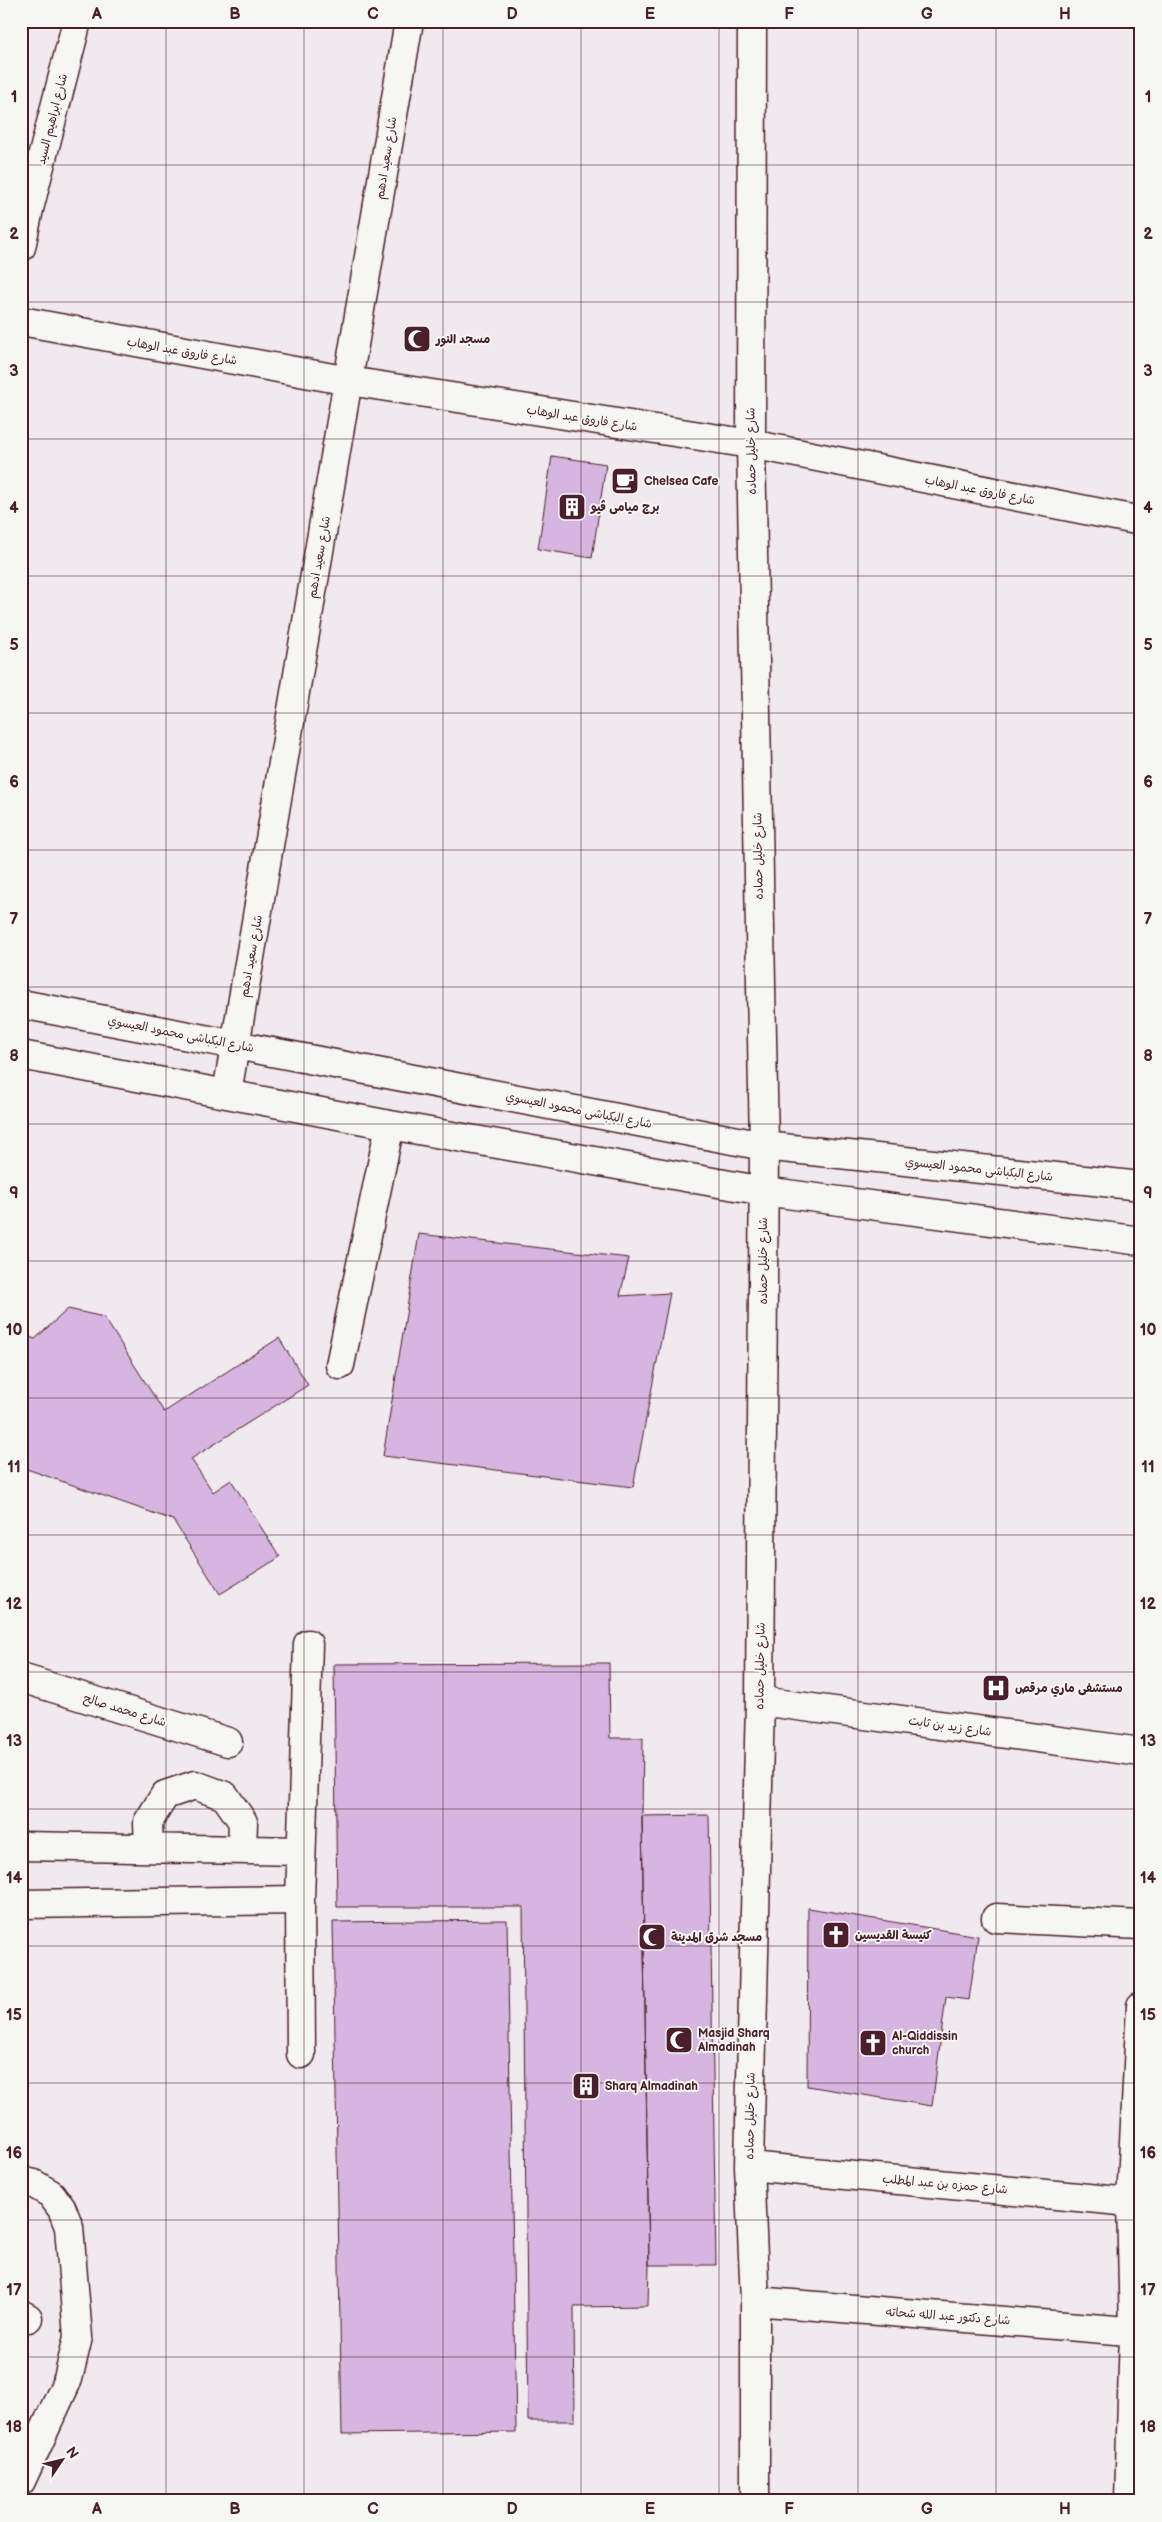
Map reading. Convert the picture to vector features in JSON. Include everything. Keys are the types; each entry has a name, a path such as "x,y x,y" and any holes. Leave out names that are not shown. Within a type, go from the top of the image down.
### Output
{"street":[{"name":"شارع ابراهيم السيد","path":"21,247 25,208 77,21"},
{"name":"شارع سعيد ادهم","path":"227,1093 409,21"},
{"name":"شارع خليل حماده","path":"752,21 751,444 764,1146 760,1701 749,2166 755,2301 755,2501"},
{"name":"شارع فاروق عبد الوهاب","path":"21,321 349,381 751,444 1141,522"},
{"name":"شارع البكباشى محمود العيسوي","path":"21,1004 764,1146 1141,1186"},
{"path":"21,1055 390,1125 764,1191 1141,1241"},
{"path":"340,1366 390,1125"},
{"path":"301,2054 300,1900 308,1644"},
{"name":"شارع محمد صالح","path":"21,1678 228,1742"},
{"name":"شارع زيد بن ثابت","path":"760,1701 1141,1752"},
{"path":"149,1848 148,1822 165,1795 195,1785 225,1796 243,1822 242,1850"},
{"path":"21,1846 301,1851"},
{"path":"21,1904 300,1900"},
{"path":"996,1918 1141,1925"},
{"path":"1129,2501 1137,2332 1136,2202 1141,2006"},
{"name":"شارع حمزه بن عبد المطلب","path":"749,2166 1136,2202"},
{"path":"21,2181 34,2184 51,2194 66,2218 69,2227 78,2337 68,2380 21,2481"},
{"name":"شارع دكتور عبد الله شحاته","path":"755,2301 1137,2332"}],"building":[{"name":"برج ميامى ڤيو","path":"552,456 606,464 592,558 538,549"},
{"path":"419,1234 629,1258 620,1296 670,1293 633,1487 383,1456"},
{"path":"68,1309 104,1317 164,1412 279,1338 308,1385 191,1459 213,1492 231,1480 280,1557 220,1594 173,1520 21,1467 21,1334 35,1339"},
{"name":"Sharq Almadinah","path":"609,1663 610,1738 643,1738 642,1816 649,2265 648,2306 574,2307 575,2421 528,2421 523,1907 337,1907 334,1664"},
{"name":"Masjid Sharq Almadinah","path":"709,1815 716,2265 649,2265 642,1816"},
{"name":"Al-Qiddissin church","path":"808,1908 978,1936 969,2000 946,1997 932,2106 807,2086"},
{"path":"507,1920 516,2432 342,2434 333,1922"}],"place":[{"name":"مسجد النور","path":"417,339"},
{"name":"Chelsea Cafe","path":"625,481"},
{"name":"برج ميامى ڤيو","path":"572,507"},
{"name":"مستشفى ماري مرقص","path":"996,1688"},
{"name":"كنيسة القديسين","path":"836,1935"},
{"name":"مسجد شرق المدينة","path":"652,1937"},
{"name":"Masjid Sharq Almadinah","path":"679,2040"},
{"name":"Al-Qiddissin church","path":"873,2043"},
{"name":"Sharq Almadinah","path":"586,2086"}]}
